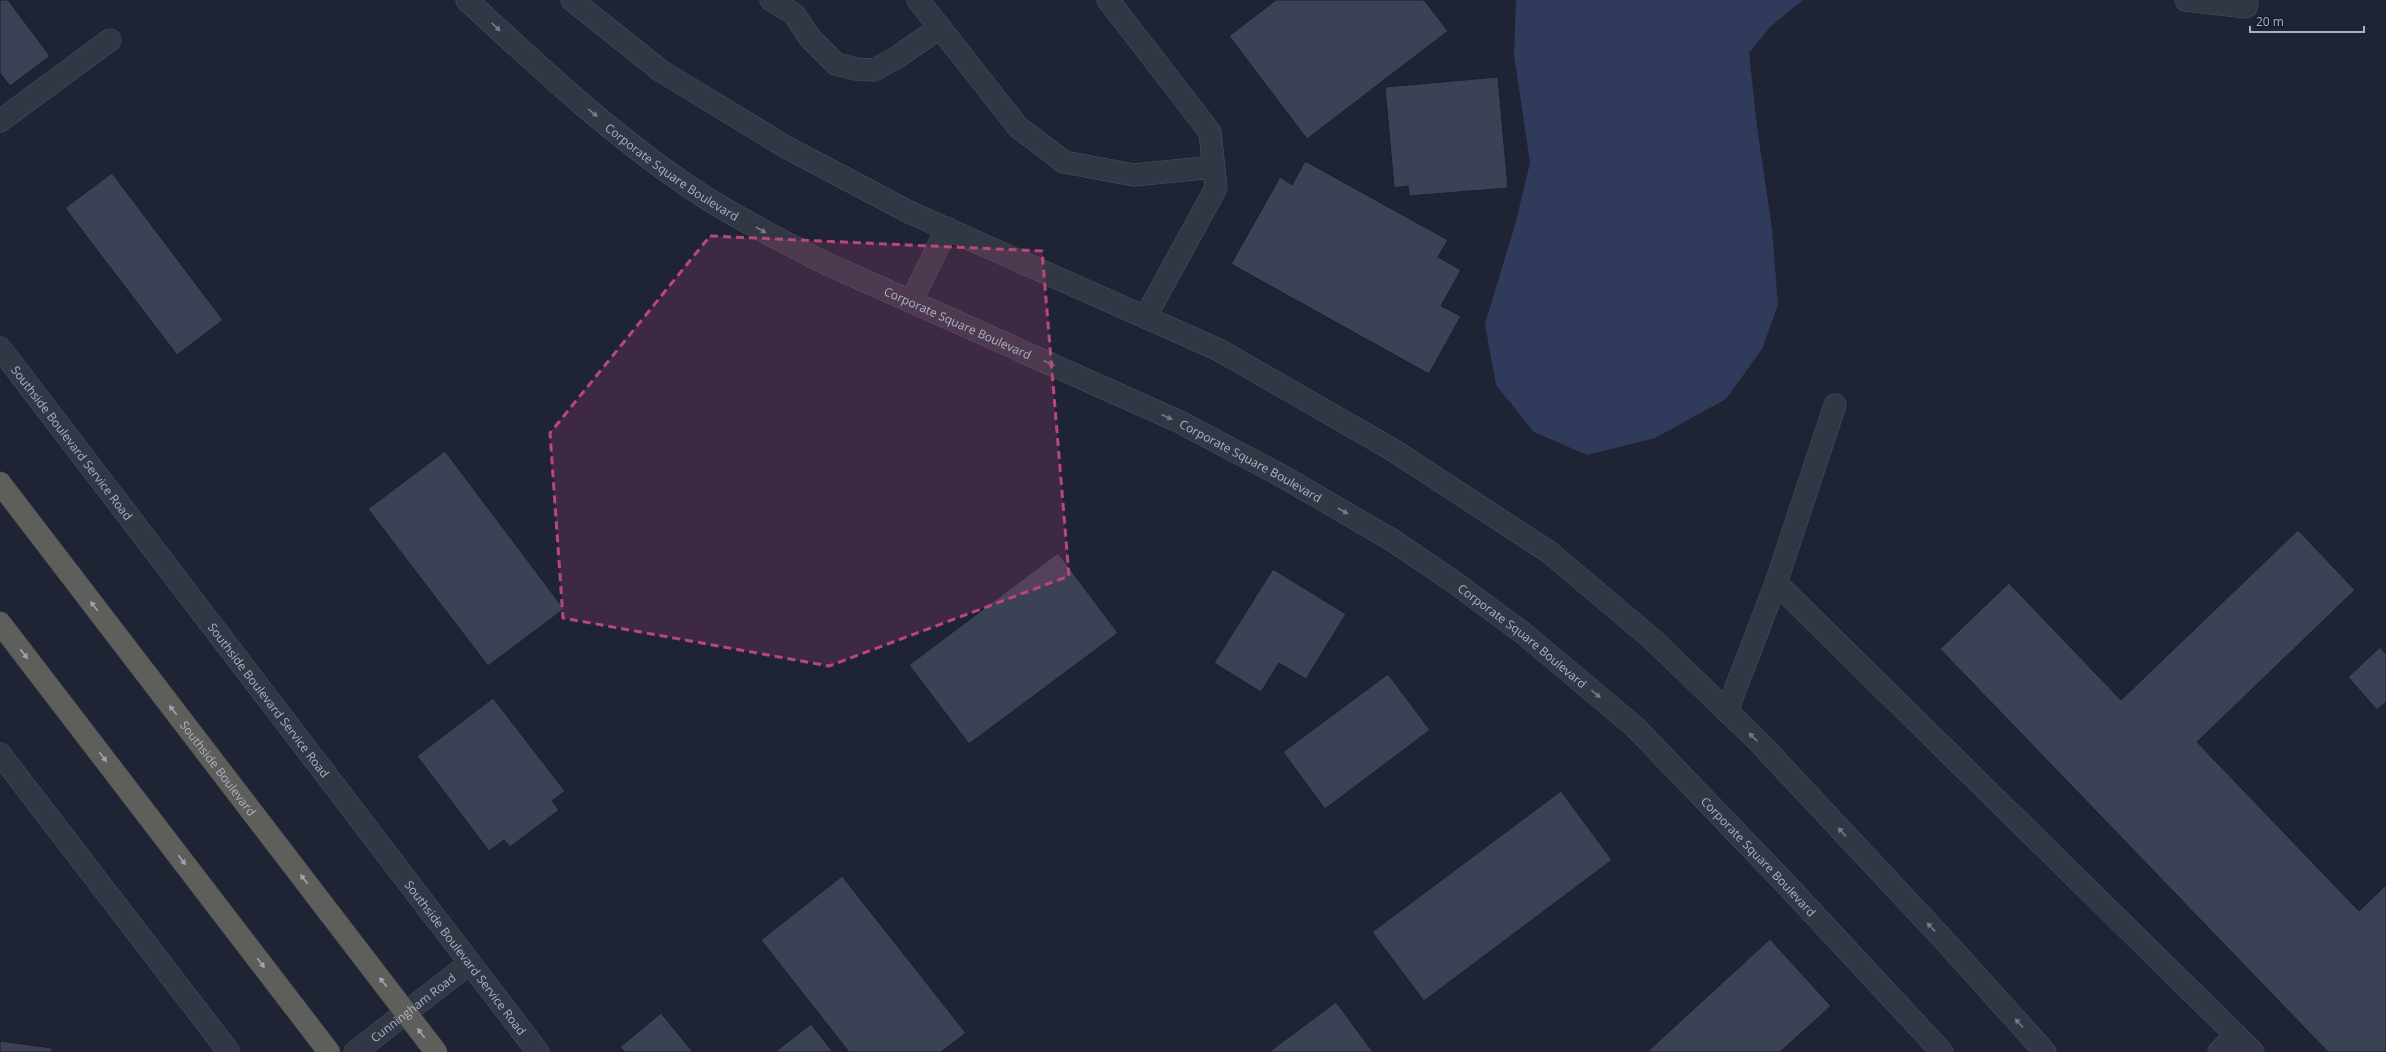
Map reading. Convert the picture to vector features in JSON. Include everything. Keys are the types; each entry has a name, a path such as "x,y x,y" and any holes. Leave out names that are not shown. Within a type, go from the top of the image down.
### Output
{"highway":[{"name":"Southside Boulevard","path":"0,484 436,1052"},
{"path":"0,623 329,1052"}],"street":[{"name":"Corporate Square Boulevard","path":"468,0 568,93 637,149 703,196 772,236 911,302 1180,422 1282,476 1392,540 1454,582 1524,633 1635,727 1784,882 1942,1052"},
{"path":"572,0 661,72 784,146 909,212 1146,316 1219,350 1311,401 1393,450 1549,552 1651,638 1757,740 1938,934 2045,1052"},
{"path":"770,0 794,14 810,38 836,64 856,69 874,70 896,58 939,28"},
{"path":"918,0 1018,127 1064,162 1134,175 1214,167"},
{"path":"1108,0 1210,132 1216,188 1146,316"},
{"path":"2186,0 2246,7 2247,0"},
{"path":"0,121 110,40"},
{"path":"911,302 948,228"},
{"name":"Southside Boulevard Service Road","path":"0,348 538,1052"},
{"path":"1727,711 1776,583 1835,405"},
{"path":"1776,583 2253,1052"},
{"path":"0,754 229,1052"},
{"name":"Cunningham Road","path":"355,1052 470,963"},
{"path":"2218,1052 2236,1035"}],"highlighted area":[{"path":"710,236 1042,251 1069,576 829,666 563,618 550,433"}],"water":[{"path":"1516,0 1803,0 1770,27 1749,53 1757,127 1772,229 1778,305 1762,349 1726,399 1655,438 1587,455 1534,432 1496,385 1485,324 1515,225 1530,163 1514,54"}],"building":[{"path":"0,0 8,0 50,56 10,86 0,73"},
{"path":"1276,0 1424,0 1448,31 1307,139 1229,36"},
{"path":"1498,77 1508,188 1409,196 1408,186 1394,188 1385,87"},
{"path":"1305,161 1448,240 1438,257 1461,270 1441,306 1461,316 1429,374 1231,264 1280,177 1292,185"},
{"path":"112,173 223,320 177,355 65,208"},
{"path":"445,451 564,609 488,666 368,509"},
{"path":"2298,530 2355,590 2197,742 2359,911 2386,885 2386,1052 2328,1052 1940,649 2009,583 2121,700"},
{"path":"1058,553 1118,633 969,744 909,665"},
{"path":"1273,569 1346,614 1306,679 1279,663 1261,692 1214,663"},
{"path":"2380,647 2386,654 2386,702 2377,710 2348,677"},
{"path":"1388,674 1430,730 1325,809 1283,752"},
{"path":"493,698 565,791 552,801 559,810 510,847 504,840 489,851 417,756"},
{"path":"1561,791 1612,860 1424,1001 1372,932"},
{"path":"842,876 966,1033 941,1052 849,1052 761,940"},
{"path":"1770,939 1831,1006 1780,1052 1647,1052"},
{"path":"1336,1002 1373,1052 1269,1052"},
{"path":"661,1013 693,1052 625,1052 620,1047"},
{"path":"811,1024 833,1052 775,1052"},
{"path":"0,1041 52,1048 52,1052 0,1052"}]}
